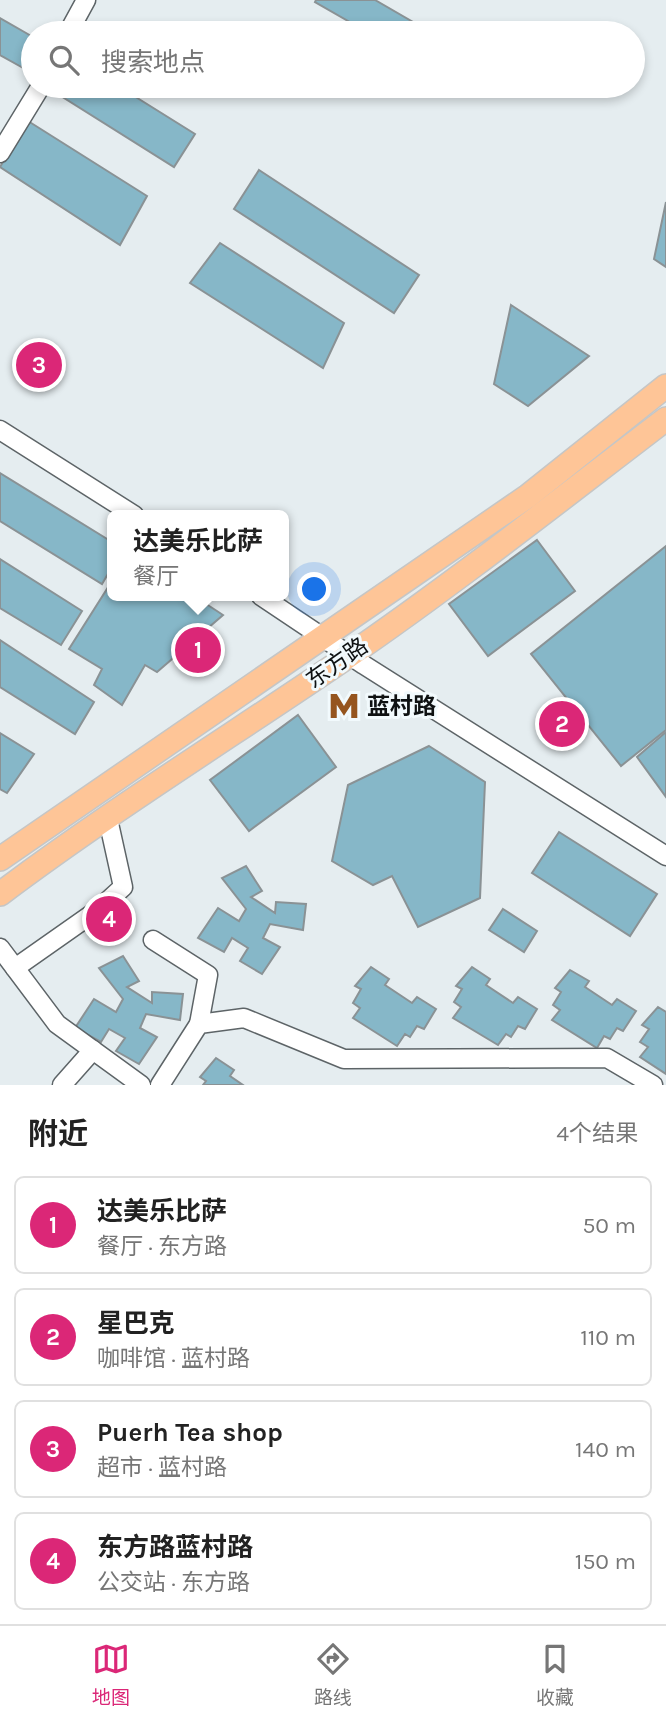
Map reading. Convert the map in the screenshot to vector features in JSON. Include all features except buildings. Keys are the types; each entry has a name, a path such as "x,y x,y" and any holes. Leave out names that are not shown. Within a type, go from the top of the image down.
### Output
{"main road":[{"name":"东方路","path":"0,859 527,496 666,386"},
{"name":"东方路","path":"0,894 52,855 350,655 545,512 666,419"}],"street":[{"path":"75,21 86,0"},
{"path":"0,153 34,98"},
{"path":"0,430 126,510"},
{"path":"269,601 666,856"},
{"path":"15,968 99,909 122,887 108,819"},
{"path":"153,940 208,975 199,1024 160,1085"},
{"path":"0,948 57,1024 141,1085"},
{"path":"199,1024 244,1018 344,1059 607,1058 653,1085"},
{"path":"62,1085 93,1050"}],"place":[{"name":"Puerh Tea shop","path":"39,365"},
{"name":"达美乐比萨","path":"198,650"},
{"name":"蓝村路","path":"344,706"},
{"name":"星巴克","path":"562,724"},
{"name":"东方路蓝村路","path":"109,919"}]}
